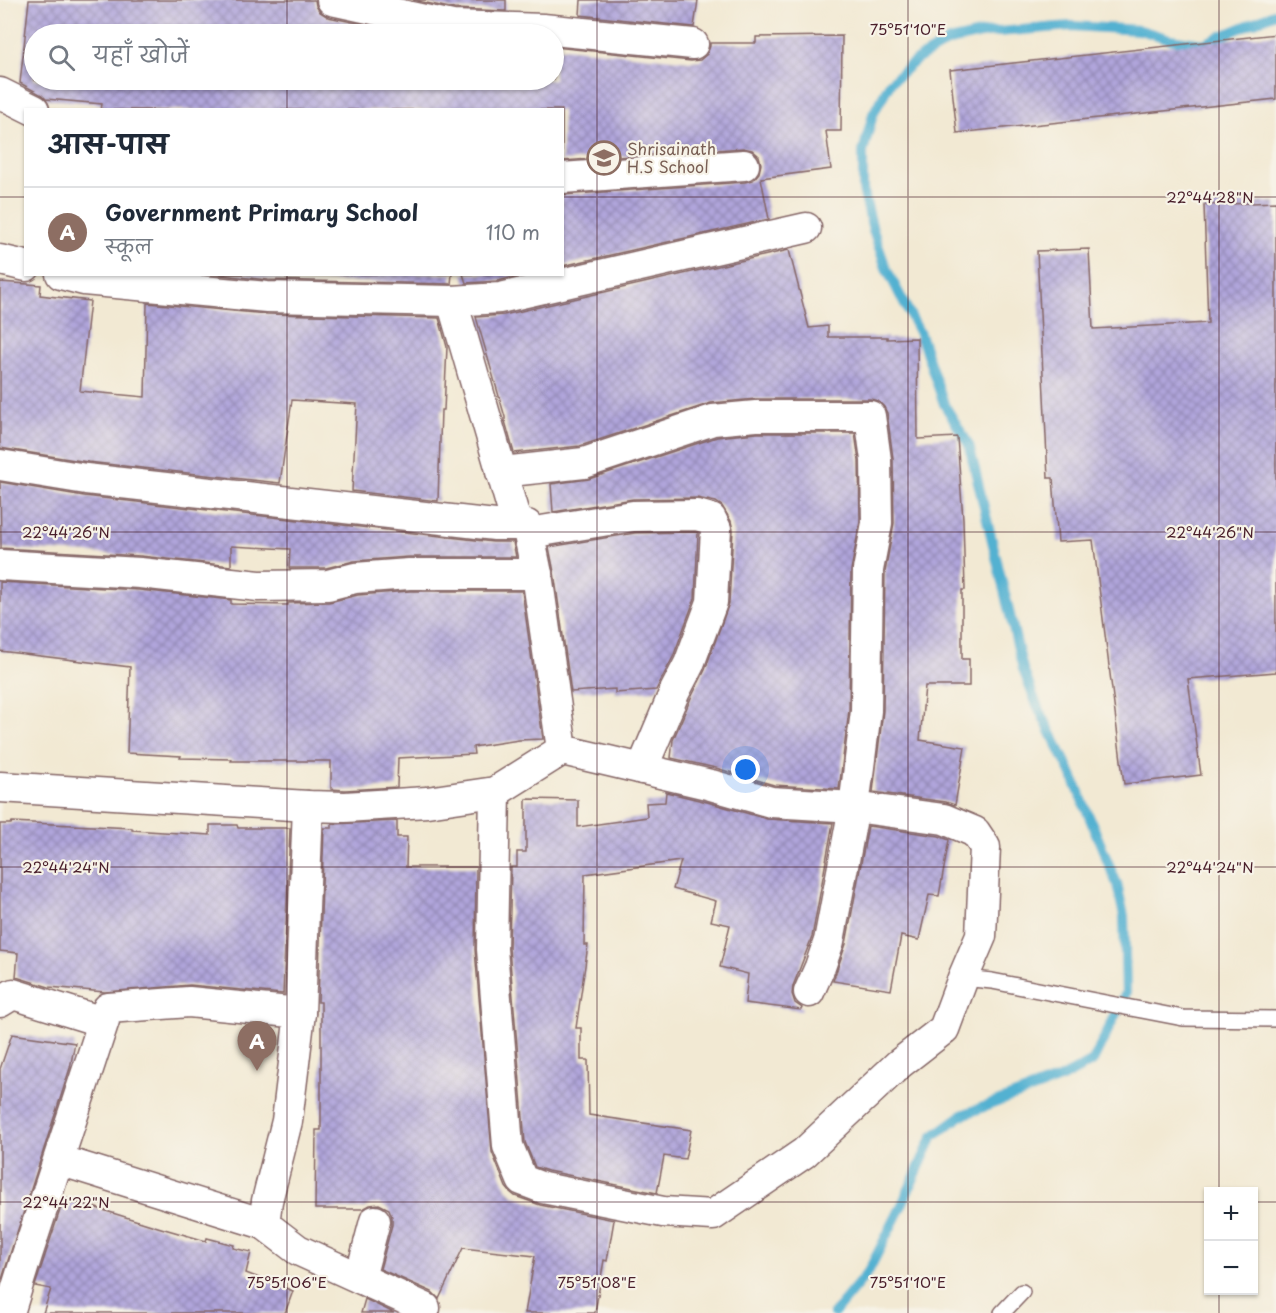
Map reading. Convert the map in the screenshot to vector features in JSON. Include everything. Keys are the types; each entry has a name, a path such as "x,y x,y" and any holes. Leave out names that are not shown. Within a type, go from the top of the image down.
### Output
{"street":[{"path":"332,0 443,24"},
{"path":"564,31 693,44"},
{"path":"0,93 30,108"},
{"path":"564,178 744,165"},
{"path":"69,276 84,280 267,297 452,301 500,298 806,228"},
{"path":"0,260 24,266"},
{"path":"452,301 501,472 537,574 562,750"},
{"path":"501,472 584,463 713,420 756,416 870,416 876,460 877,523 868,570 866,711 854,807 829,941 808,992"},
{"path":"0,465 86,479 523,529 633,516 697,515 711,519 716,529 712,602 689,664 642,769"},
{"path":"0,565 140,573 259,586 328,585 355,578 409,574 537,574"},
{"path":"0,787 308,807 427,802 495,792 562,750 771,802 854,807 944,819 975,832 985,847 981,936 944,1029 899,1064 804,1153 713,1215 663,1212 543,1188 522,1180 508,1146 492,949 495,792"},
{"path":"264,1224 267,1201 287,1121 300,1013 308,807"},
{"path":"0,1002 13,994 103,1022"},
{"path":"9,1313 108,1008 189,1002 300,1013"},
{"path":"58,1160 264,1224 298,1250 425,1308 423,1313"},
{"path":"360,1278 375,1221"}],"lane":[{"path":"963,978 992,981 1183,1018 1276,1019"},
{"path":"1002,1313 1022,1292"}],"building":[{"path":"29,0 315,0 320,12 328,17 362,24 26,24"},
{"path":"413,0 506,0 506,11 454,9"},
{"path":"581,0 698,0 694,27 580,15"},
{"path":"1276,34 1276,99 957,133 950,70"},
{"path":"842,36 841,131 826,131 831,169 761,178 769,219 564,266 564,195 745,182 753,180 759,173 761,164 759,156 752,150 743,148 564,161 564,108 101,108 102,104 46,99 33,90 564,90 564,48 691,61 700,60 707,54 710,43 756,43 756,37"},
{"path":"24,46 24,85 20,83"},
{"path":"1276,202 1276,672 1188,679 1201,775 1124,784 1093,540 1058,542 1053,478 1048,478 1037,251 1089,249 1093,329 1208,323 1204,205"},
{"path":"789,250 809,328 828,326 828,337 917,338 918,439 957,437 965,590 962,590 962,659 969,659 969,686 925,686 920,740 965,747 955,805 873,792 883,711 885,572 894,523 893,458 887,413 878,401 870,399 756,399 711,403 580,446 514,453 476,317 504,315"},
{"path":"230,276 452,276 451,284 268,280"},
{"path":"464,276 517,276 498,281 466,283"},
{"path":"0,282 41,285 40,295 90,301 80,391 145,397 147,303 267,314 439,318 447,347 444,410 441,410 438,501 352,491 357,404 292,400 280,483 88,462 0,448"},
{"path":"757,433 855,433 859,461 860,522 851,570 849,710 839,789 774,785 671,758 673,740 705,670 729,603 733,530 731,521 722,506 716,502 697,498 633,499 553,512 551,484 589,479 717,437"},
{"path":"0,482 84,496 493,542 513,542 516,557 408,557 354,561 326,568 289,568 290,549 231,546 231,566 141,556 1,548"},
{"path":"635,533 698,533 695,598 673,657 656,690 615,693 615,689 571,692 549,547"},
{"path":"0,582 139,590 231,600 231,604 288,605 288,603 329,602 358,595 410,591 522,591 543,739 473,747 474,754 398,758 397,787 345,790 331,789 331,761 231,761 232,759 180,758 181,756 127,753 130,667 0,651"},
{"path":"666,792 767,819 833,823 812,937 793,986 792,994 795,1003 802,1008 801,1010 745,1003 748,974 720,967 730,925 711,921 716,901 673,889 681,861 585,874 584,945 588,945 576,1028 581,1028 581,1060 588,1060 589,1115 691,1130 685,1159 664,1156 657,1193 535,1167 525,1142 509,948 511,867 517,867 517,852 526,852 526,799 578,800 578,827 647,817 646,803 665,802"},
{"path":"397,821 397,837 407,837 406,867 476,867 475,950 492,1152 506,1187 515,1196 540,1205 614,1220 595,1313 525,1313 535,1256 463,1248 439,1299 432,1292 380,1269 392,1225 389,1209 379,1204 363,1209 315,1209 316,1130 321,1130 321,1002 318,1002 324,828 332,828 332,824"},
{"path":"12,822 132,828 132,830 210,835 210,825 237,825 238,828 290,828 283,994 190,985 105,992 49,987 16,977 18,953 0,951 0,824 11,824"},
{"path":"868,826 939,836 949,840 939,896 929,895 919,940 901,936 891,990 833,981 846,944"},
{"path":"12,1034 75,1043 70,1068 2,1279 0,1278 0,1069"},
{"path":"64,1198 206,1241 207,1238 234,1245 233,1248 251,1252 246,1273 293,1291 285,1313 43,1313 51,1289 35,1286"},
{"path":"365,1299 394,1313 361,1313"}],"waterway":[{"path":"834,1313 868,1272 933,1136 962,1115 1062,1078 1093,1061 1126,993 1124,916 1117,884 1071,773 1036,703 1023,669 969,445 944,404 920,334 886,268 873,230 863,189 863,152 873,114 890,83 916,60 949,41 985,33 1071,26 1140,30 1170,39 1203,44 1276,13"}],"place":[{"name":"Shrisainath H.S School","path":"604,158"},
{"name":"Government Primary School","path":"257,1071"}]}
